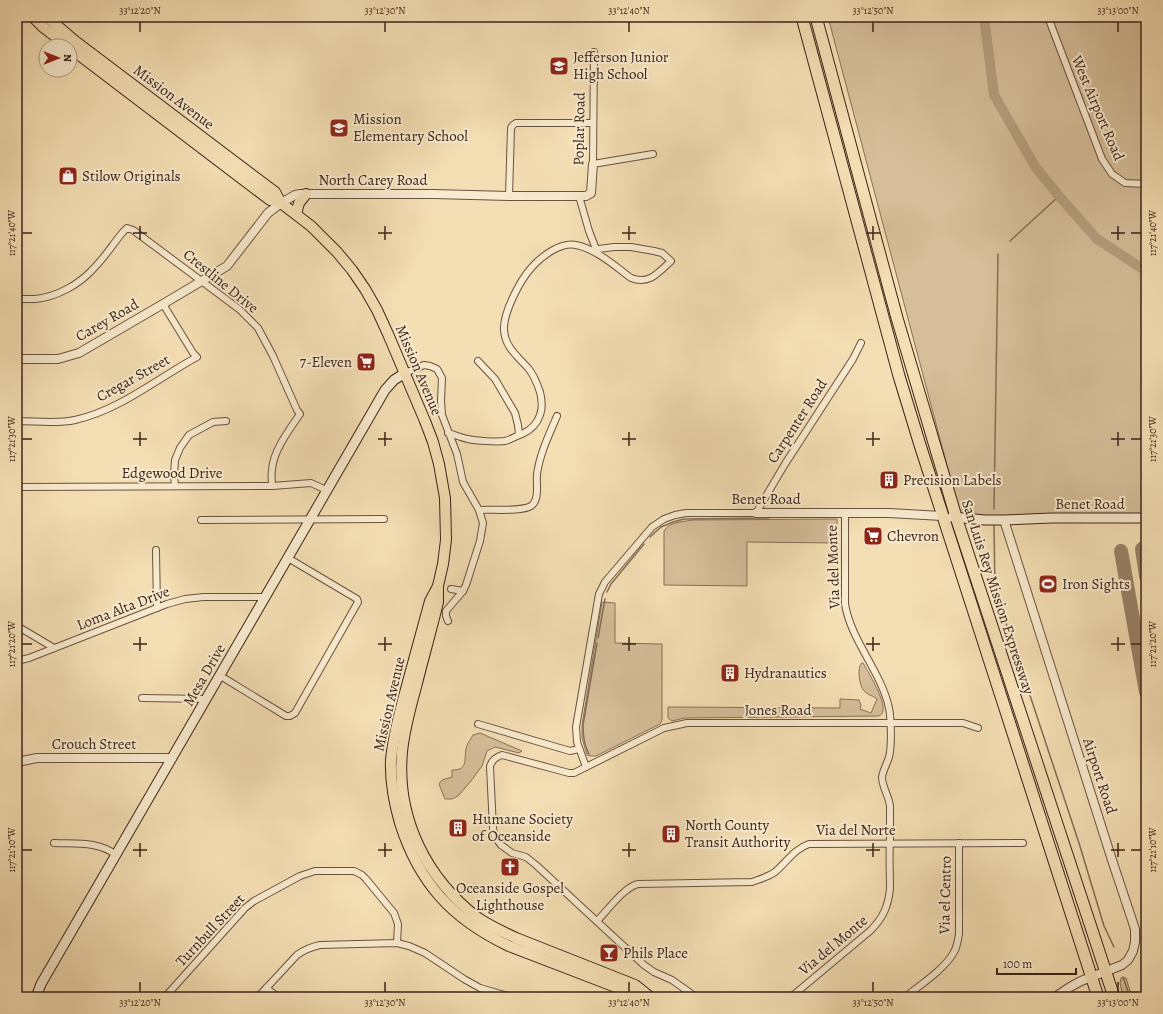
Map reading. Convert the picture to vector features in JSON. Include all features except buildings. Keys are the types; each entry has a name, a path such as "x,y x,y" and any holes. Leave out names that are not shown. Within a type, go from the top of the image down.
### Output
{"highway":[{"name":"San Luis Rey Mission Expressway","path":"802,17 899,376 942,516 1098,997"},
{"name":"San Luis Rey Mission Expressway","path":"816,17 899,326 956,517 1114,997"}],"main road":[{"path":"33,17 57,38"},
{"name":"Mission Avenue","path":"46,17 75,41 275,192 281,203"},
{"name":"Mission Avenue","path":"78,54 270,200 281,203 311,226 329,243 359,279 377,310 433,442 439,464 446,512 446,540 438,586 438,602 405,727 402,751 400,775 406,811 413,834 422,855 444,887 462,905 479,918 498,930 516,938 635,985 649,997"},
{"path":"296,214 299,203 306,194"},
{"name":"Mesa Drive","path":"36,997 41,984 385,390 394,380 405,374"},
{"name":"Benet Road","path":"942,516 975,520 1146,518"}],"street":[{"name":"West Airport Road","path":"1048,17 1102,159 1112,174 1125,182 1146,184"},
{"name":"Poplar Road","path":"579,196 586,196 591,193 593,164 594,52"},
{"path":"509,196 510,129 513,125 516,123 593,123"},
{"path":"593,164 653,154"},
{"name":"North Carey Road","path":"202,280 227,266 268,213 295,195 434,194 579,196"},
{"path":"579,196 593,250"},
{"name":"Crestline Drive","path":"17,299 37,299 53,295 66,290 77,283 94,269 127,228 133,230 202,280 239,309 258,328 300,414 274,458 272,486"},
{"path":"448,433 469,440 505,441 528,431 538,422 543,401 537,382 528,368 506,341 504,324 509,306 516,291 531,268 544,256 562,246 575,245 593,250 631,278 638,280 648,279 655,275 671,261 662,253 631,247 614,247 593,250"},
{"name":"Carey Road","path":"17,359 58,359 79,353 202,280"},
{"name":"Cregar Street","path":"17,421 62,422 75,420 107,410 197,357 193,353 163,304"},
{"name":"Carpenter Road","path":"756,513 781,470 853,359 861,343"},
{"path":"478,361 495,378 515,413 519,435"},
{"path":"405,374 424,365 437,368 439,371 442,378 440,401 442,415 457,454 463,482 479,510 483,523 480,541 466,585 463,591 446,611 448,621"},
{"path":"479,510 522,509 532,505 537,499 537,475 542,451 557,416"},
{"path":"175,486 175,460 180,448 189,435 213,422 226,421"},
{"name":"Edgewood Drive","path":"17,487 272,486 311,483 326,490"},
{"name":"Benet Road","path":"586,767 577,742 576,727 599,594 605,582 652,527 664,519 675,515 686,514 845,512 942,516"},
{"name":"Via del Monte","path":"791,997 878,923 885,911 889,898 890,804 882,778 890,751 890,711 884,691 853,629 846,611 845,512"},
{"path":"201,520 384,519"},
{"name":"Airport Road","path":"1004,520 1135,929 1133,951 1128,960 1122,965 1092,976 1070,987 1055,997"},
{"path":"156,550 157,608"},
{"path":"219,676 286,716 290,716 295,713 358,602 357,599 288,558"},
{"path":"451,589 463,591"},
{"name":"Loma Alta Drive","path":"17,661 29,658 167,604 185,599 204,597 265,597"},
{"path":"17,626 54,648"},
{"path":"142,698 206,699"},
{"name":"Jones Road","path":"597,922 536,864 526,857 512,853 501,845 494,837 492,828 490,767 491,763 498,756 502,755 569,773 586,767 664,728 687,723 963,723 978,728"},
{"path":"478,724 570,751 579,749"},
{"name":"Crouch Street","path":"17,762 37,758 172,758"},
{"path":"54,843 98,845 116,855"},
{"name":"Via el Centro","path":"905,997 946,963 957,946 959,934 959,843"},
{"name":"Via del Norte","path":"597,922 625,890 634,885 752,882 767,877 776,871 801,846 809,844 1024,843"},
{"name":"Turnbull Street","path":"165,997 245,908 254,901 300,876 315,871 354,871 362,875 394,913 398,924 396,944"},
{"path":"597,922 644,965 654,972 672,980 696,997"},
{"path":"258,997 304,949 320,945 396,944 409,946 425,952 464,979 480,988 511,997"},
{"path":"266,988 278,997"}],"shaded area":[{"path":"828,17 1146,17 1146,518 961,518"},
{"path":"837,519 837,543 747,542 747,586 664,585 664,531 670,525 693,520"},
{"path":"602,602 615,603 615,643 662,644 662,720 660,724 596,756 590,756 587,755 582,738 582,725"},
{"path":"862,663 882,700 883,711 879,716 685,718 672,721 668,718 668,707 840,708 840,699 859,700 861,705 860,709 871,713 877,699 869,695 861,686 859,671"},
{"path":"480,733 522,751 519,753 495,747 487,751 482,766 458,796 452,799 445,799 439,784 442,780 452,777 452,770 457,770 463,767 466,747 473,735"},
{"path":"1121,978 1126,978 1132,997 1123,997 1120,983"}],"waterway":[{"path":"984,17 994,95 1036,168 1097,239 1146,271"},
{"path":"1010,241 1059,196"},
{"path":"994,509 998,254"},
{"path":"772,503 782,498"},
{"path":"650,537 661,527 684,519 771,517"},
{"path":"994,525 995,590 1079,843 1104,926 1114,947"},
{"path":"607,592 611,584 644,544"},
{"path":"598,638 605,599"},
{"path":"589,754 584,740 583,725 597,643"},
{"path":"1123,977 1130,997"}],"taxiway":[{"path":"1146,546 1142,549 1146,576"},
{"path":"1121,551 1146,692"}],"place":[{"name":"Jefferson Junior High School","path":"559,66"},
{"name":"Mission Elementary School","path":"339,128"},
{"name":"Stilow Originals","path":"68,176"},
{"name":"7-Eleven","path":"366,362"},
{"name":"Precision Labels","path":"889,480"},
{"name":"Chevron","path":"873,536"},
{"name":"Iron Sights","path":"1048,584"},
{"name":"Hydranautics","path":"730,673"},
{"name":"Humane Society of Oceanside","path":"458,828"},
{"name":"North County Transit Authority","path":"671,834"},
{"name":"Oceanside Gospel Lighthouse","path":"510,867"},
{"name":"Phils Place","path":"609,953"}]}
